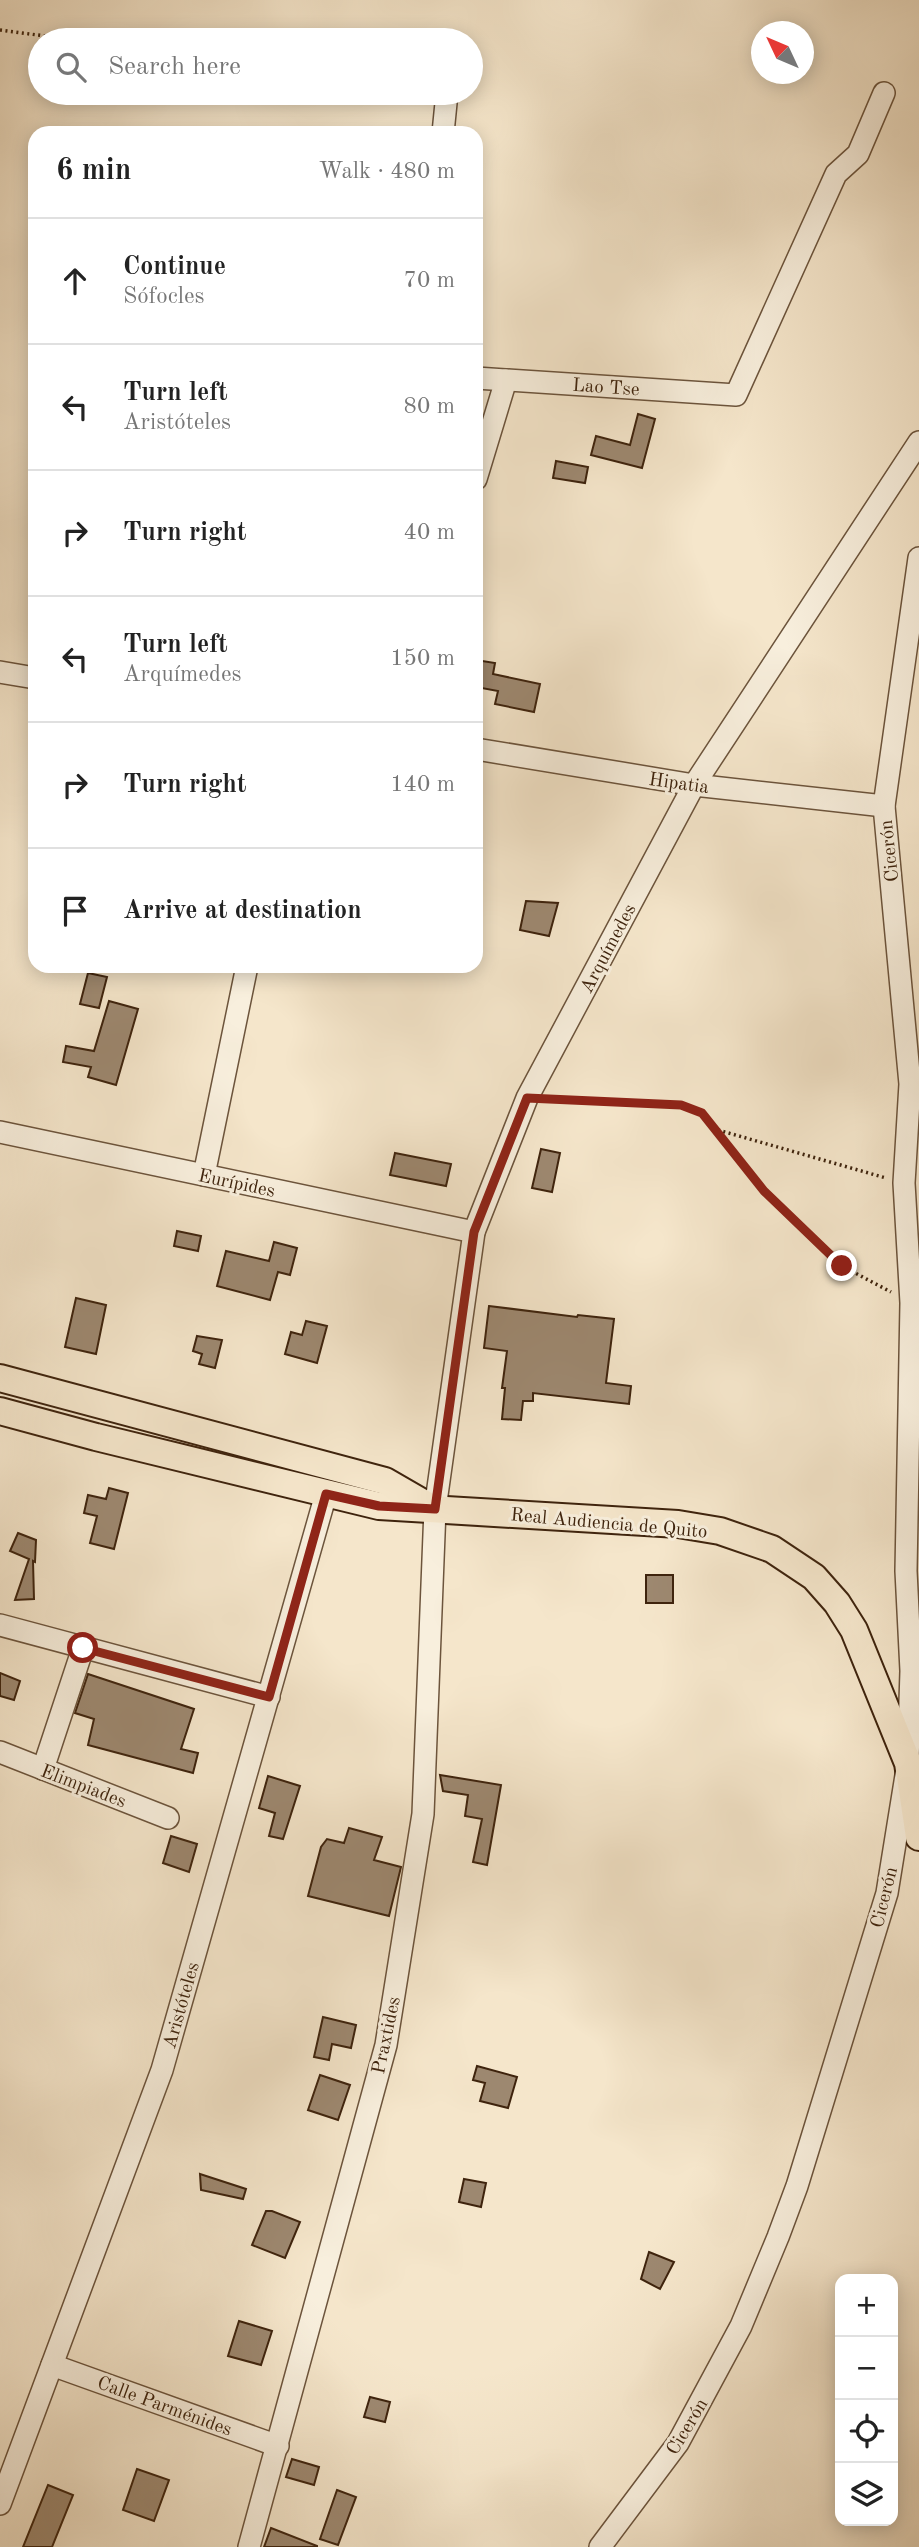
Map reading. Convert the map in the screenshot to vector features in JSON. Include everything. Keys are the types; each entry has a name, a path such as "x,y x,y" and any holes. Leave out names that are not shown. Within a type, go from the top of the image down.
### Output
{"main road":[{"name":"Real Audiencia de Quito","path":"0,1378 385,1480 435,1509"},
{"name":"Real Audiencia de Quito","path":"0,1411 379,1506 678,1524 720,1531 772,1549 814,1577 837,1603 854,1630 908,1763 919,1837"}],"street":[{"name":"Lao Tse","path":"483,378 736,395 836,174 858,155 884,93"},
{"path":"444,126 446,105"},
{"path":"483,456 506,380"},
{"name":"Arquímedes","path":"435,1509 474,1232 527,1098 694,785 919,442"},
{"name":"Cicerón","path":"600,2547 678,2443 741,2326 778,2237 797,2186 887,1893 908,1763 911,1671 906,1572 911,1303 904,1183 910,1084 884,806 919,558"},
{"path":"0,672 28,677"},
{"name":"Hipatia","path":"483,750 694,785 884,806"},
{"path":"204,1175 246,973"},
{"name":"Eurípides","path":"0,1132 474,1232"},
{"name":"Aristóteles","path":"0,2504 162,2070 326,1494"},
{"name":"Praxtides","path":"249,2547 386,2045 423,1814 435,1509"},
{"path":"0,1625 269,1697"},
{"path":"43,1769 83,1648"},
{"name":"Elimpiades","path":"0,1752 168,1818"},
{"name":"Calle Parménides","path":"52,2365 278,2446"}],"path":[{"path":"0,30 28,34"},
{"path":"527,1098 681,1105 702,1113 764,1191 842,1266 911,1303"},
{"path":"716,1129 904,1183"}],"building":[{"path":"638,414 655,419 642,468 591,455 596,436 630,445"},
{"path":"556,461 588,467 585,483 553,478"},
{"path":"483,661 495,663 493,674 540,684 534,712 495,704 498,691 483,688"},
{"path":"526,901 558,903 549,936 520,930"},
{"path":"88,973 107,977 99,1008 80,1004"},
{"path":"109,1001 138,1009 116,1085 88,1077 91,1067 63,1062 66,1046 94,1051"},
{"path":"541,1149 560,1153 552,1192 532,1188"},
{"path":"395,1153 451,1164 446,1186 390,1175"},
{"path":"177,1231 201,1236 198,1251 174,1246"},
{"path":"274,1242 297,1248 290,1275 278,1272 270,1300 217,1286 226,1251 269,1261"},
{"path":"76,1298 106,1305 96,1354 65,1347"},
{"path":"489,1306 614,1319 606,1383 631,1386 629,1404 533,1393 533,1401 523,1401 521,1420 502,1419 505,1388 502,1388 507,1351 484,1348"},
{"path":"306,1321 327,1326 317,1363 285,1354 291,1332 302,1335"},
{"path":"197,1336 222,1340 215,1368 199,1364 202,1354 193,1351"},
{"path":"109,1488 128,1493 114,1549 90,1543 97,1516 84,1513 88,1495 106,1499"},
{"path":"18,1533 36,1540 35,1562 33,1561 34,1599 15,1600 29,1559 10,1551"},
{"path":"646,1575 673,1575 673,1603 646,1603"},
{"path":"0,1673 20,1681 14,1700 0,1696"},
{"path":"88,1674 194,1709 181,1749 198,1753 193,1773 88,1745 94,1719 75,1713"},
{"path":"440,1775 501,1785 487,1865 473,1862 482,1819 465,1816 468,1795 443,1791"},
{"path":"268,1776 300,1786 283,1839 269,1836 275,1813 259,1808"},
{"path":"349,1828 382,1837 374,1860 401,1867 389,1916 308,1896 321,1847 327,1839 344,1843"},
{"path":"171,1836 197,1844 189,1872 163,1863"},
{"path":"323,2017 356,2025 351,2048 332,2044 329,2060 314,2057"},
{"path":"477,2066 517,2077 508,2108 480,2101 485,2083 473,2080"},
{"path":"320,2075 350,2085 338,2120 308,2110"},
{"path":"200,2174 246,2189 243,2199 201,2190"},
{"path":"464,2179 486,2183 481,2207 459,2202"},
{"path":"266,2211 300,2222 285,2258 252,2245"},
{"path":"649,2252 674,2262 660,2289 641,2279"},
{"path":"239,2321 272,2331 261,2365 228,2356"},
{"path":"370,2397 390,2402 385,2422 364,2417"},
{"path":"292,2459 319,2467 314,2485 286,2477"},
{"path":"137,2469 169,2480 154,2521 123,2510"},
{"path":"48,2485 73,2495 52,2547 23,2547"},
{"path":"337,2490 356,2497 338,2545 320,2539"},
{"path":"271,2528 317,2546 317,2547 264,2547"}],"route":[{"path":"83,1648 269,1697 326,1494 379,1506 435,1509 474,1232 527,1098 681,1105 702,1113 764,1191 842,1266"}]}
